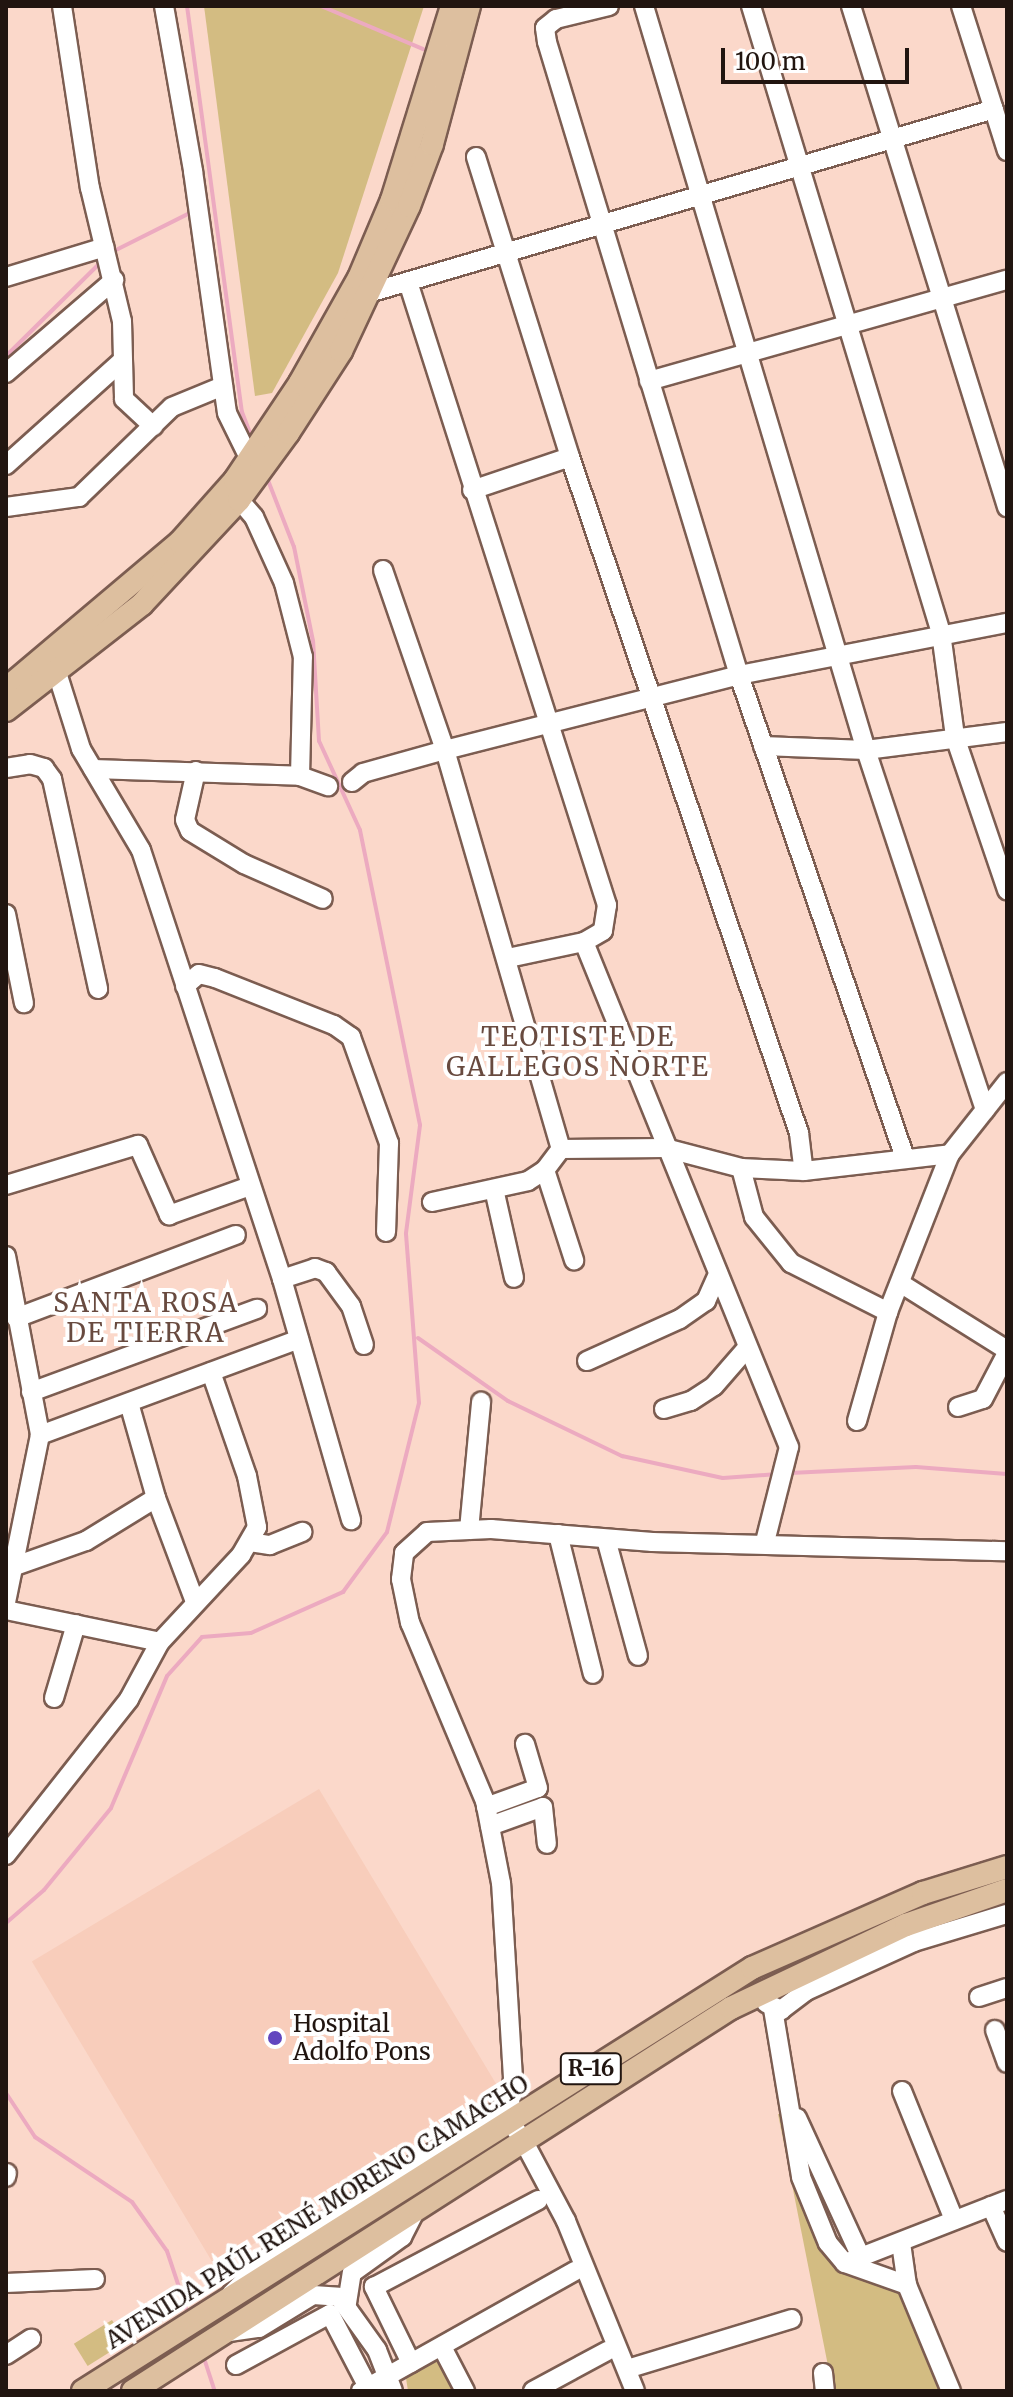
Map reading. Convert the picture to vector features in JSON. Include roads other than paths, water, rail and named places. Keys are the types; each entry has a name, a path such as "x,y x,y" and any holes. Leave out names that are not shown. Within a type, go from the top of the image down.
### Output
{"main road":[{"path":"6,710 180,542 249,458 300,383 359,278 418,129 452,6"},
{"path":"6,689 55,664 142,604 239,500 341,351 372,292 432,144 469,6"},
{"name":"AVENIDA PAÚL RENÉ MORENO CAMACHO","path":"133,2391 523,2140 1007,1867"},
{"name":"AVENIDA PAÚL RENÉ MORENO CAMACHO","path":"83,2391 752,1968 906,1924 1007,1890"}],"street":[{"path":"62,6 90,188 114,280 124,399 153,426"},
{"path":"164,6 193,171 227,413 249,458"},
{"path":"609,6 556,19 545,28 739,675 905,1158"},
{"path":"644,6 840,654 866,750 985,1110"},
{"path":"751,6 941,633 955,737 1006,885"},
{"path":"851,6 896,140 940,297 1007,507"},
{"path":"961,6 1007,151"},
{"path":"372,292 409,285 416,277 604,227 994,109"},
{"path":"476,157 570,457 799,1133 804,1171"},
{"path":"6,277 105,247"},
{"path":"6,373 114,280"},
{"path":"649,381 1007,280"},
{"path":"409,285 607,905 603,931 584,942 508,958"},
{"path":"6,465 122,361"},
{"path":"6,507 79,497 183,399 223,386"},
{"path":"472,490 570,457"},
{"path":"239,500 254,517 284,583 303,657 300,776"},
{"path":"383,570 445,750 508,958 561,1149"},
{"path":"352,782 363,773 445,750 739,675 941,633 1007,623"},
{"path":"55,664 81,749 141,850 282,1279 351,1520"},
{"path":"763,746 866,750 1007,732"},
{"path":"6,768 30,764 44,768 52,779 98,989"},
{"path":"93,769 300,776 328,786"},
{"path":"196,771 185,820 190,831 244,864 323,899"},
{"path":"6,914 24,1003"},
{"path":"584,942 665,1148 789,1447 765,1542"},
{"path":"185,986 199,974 215,978 334,1025 351,1037 389,1143 386,1232"},
{"path":"857,1421 888,1312 950,1154 1007,1082"},
{"path":"6,1185 138,1145 169,1215 250,1186"},
{"path":"561,1149 665,1148 741,1168 804,1171 950,1154"},
{"path":"432,1202 528,1181 545,1170 561,1149"},
{"path":"741,1168 754,1217 791,1263 888,1312"},
{"path":"545,1170 574,1260"},
{"path":"494,1189 514,1278"},
{"path":"13,1314 236,1235"},
{"path":"6,1256 13,1314 40,1435 6,1602"},
{"path":"282,1279 315,1268 326,1272 351,1306 364,1345"},
{"path":"587,1361 680,1319 706,1301 718,1274"},
{"path":"900,1283 1007,1351 983,1399 958,1407"},
{"path":"31,1392 257,1309"},
{"path":"40,1435 299,1339"},
{"path":"664,1409 691,1401 714,1386 747,1348"},
{"path":"6,1855 129,1699 160,1642 250,1542 257,1527 247,1476 211,1372"},
{"path":"469,1530 481,1402"},
{"path":"129,1403 156,1498 195,1602"},
{"path":"15,1566 86,1541 156,1498"},
{"path":"635,2391 584,2259 523,2140 508,2121 513,2078 501,1883 486,1807 422,1661 401,1579 404,1553 427,1532 469,1530 606,1539 1007,1551"},
{"path":"250,1542 270,1545 302,1532"},
{"path":"558,1534 593,1674"},
{"path":"606,1539 638,1656"},
{"path":"6,1610 160,1642"},
{"path":"54,1698 76,1624"},
{"path":"525,1744 543,1807 547,1844"},
{"path":"486,1807 538,1788"},
{"path":"490,1826 543,1807"},
{"path":"906,1924 1007,1914"},
{"path":"979,1997 1007,1988"},
{"path":"766,2002 801,2177 828,2243 852,2259 907,2285"},
{"path":"995,2030 1007,2063"},
{"path":"902,2091 954,2220"},
{"path":"789,2110 803,2125 852,2259"},
{"path":"411,2363 374,2287 538,2200"},
{"path":"852,2259 901,2243 999,2203 1007,2242"},
{"path":"347,2303 352,2273 402,2237 418,2206"},
{"path":"817,2219 838,2214"},
{"path":"901,2243 907,2285 951,2391"},
{"path":"236,2365 330,2314 365,2389 391,2384 411,2363 575,2271"},
{"path":"6,2283 95,2279"},
{"path":"207,2343 259,2328 313,2295 339,2297 347,2303 391,2384"},
{"path":"627,2369 792,2319"},
{"path":"6,2355 31,2339"},
{"path":"442,2347 465,2391"},
{"path":"533,2391 607,2351"}],"waterway":[{"path":"187,6 242,412 252,438"},
{"path":"321,6 423,49"},
{"path":"112,252 192,212"},
{"path":"6,356 101,262"},
{"path":"6,1923 44,1890 111,1808 167,1676 202,1637 251,1633 343,1592 387,1532 419,1403 406,1233 420,1125 360,830 319,741 313,641 294,547 266,475"},
{"path":"418,1338 508,1401 622,1456 723,1478 777,1474"},
{"path":"790,1473 916,1467 1007,1474"},
{"path":"6,2093 35,2137 132,2202 167,2251 189,2317"},
{"path":"203,2355 215,2391"}],"place":[{"name":"Hospital Adolfo Pons","path":"275,2038"}],"district":[{"name":"TEOTISTE DE GALLEGOS NORTE","path":"578,1052"},
{"name":"SANTA ROSA DE TIERRA","path":"146,1318"}]}
